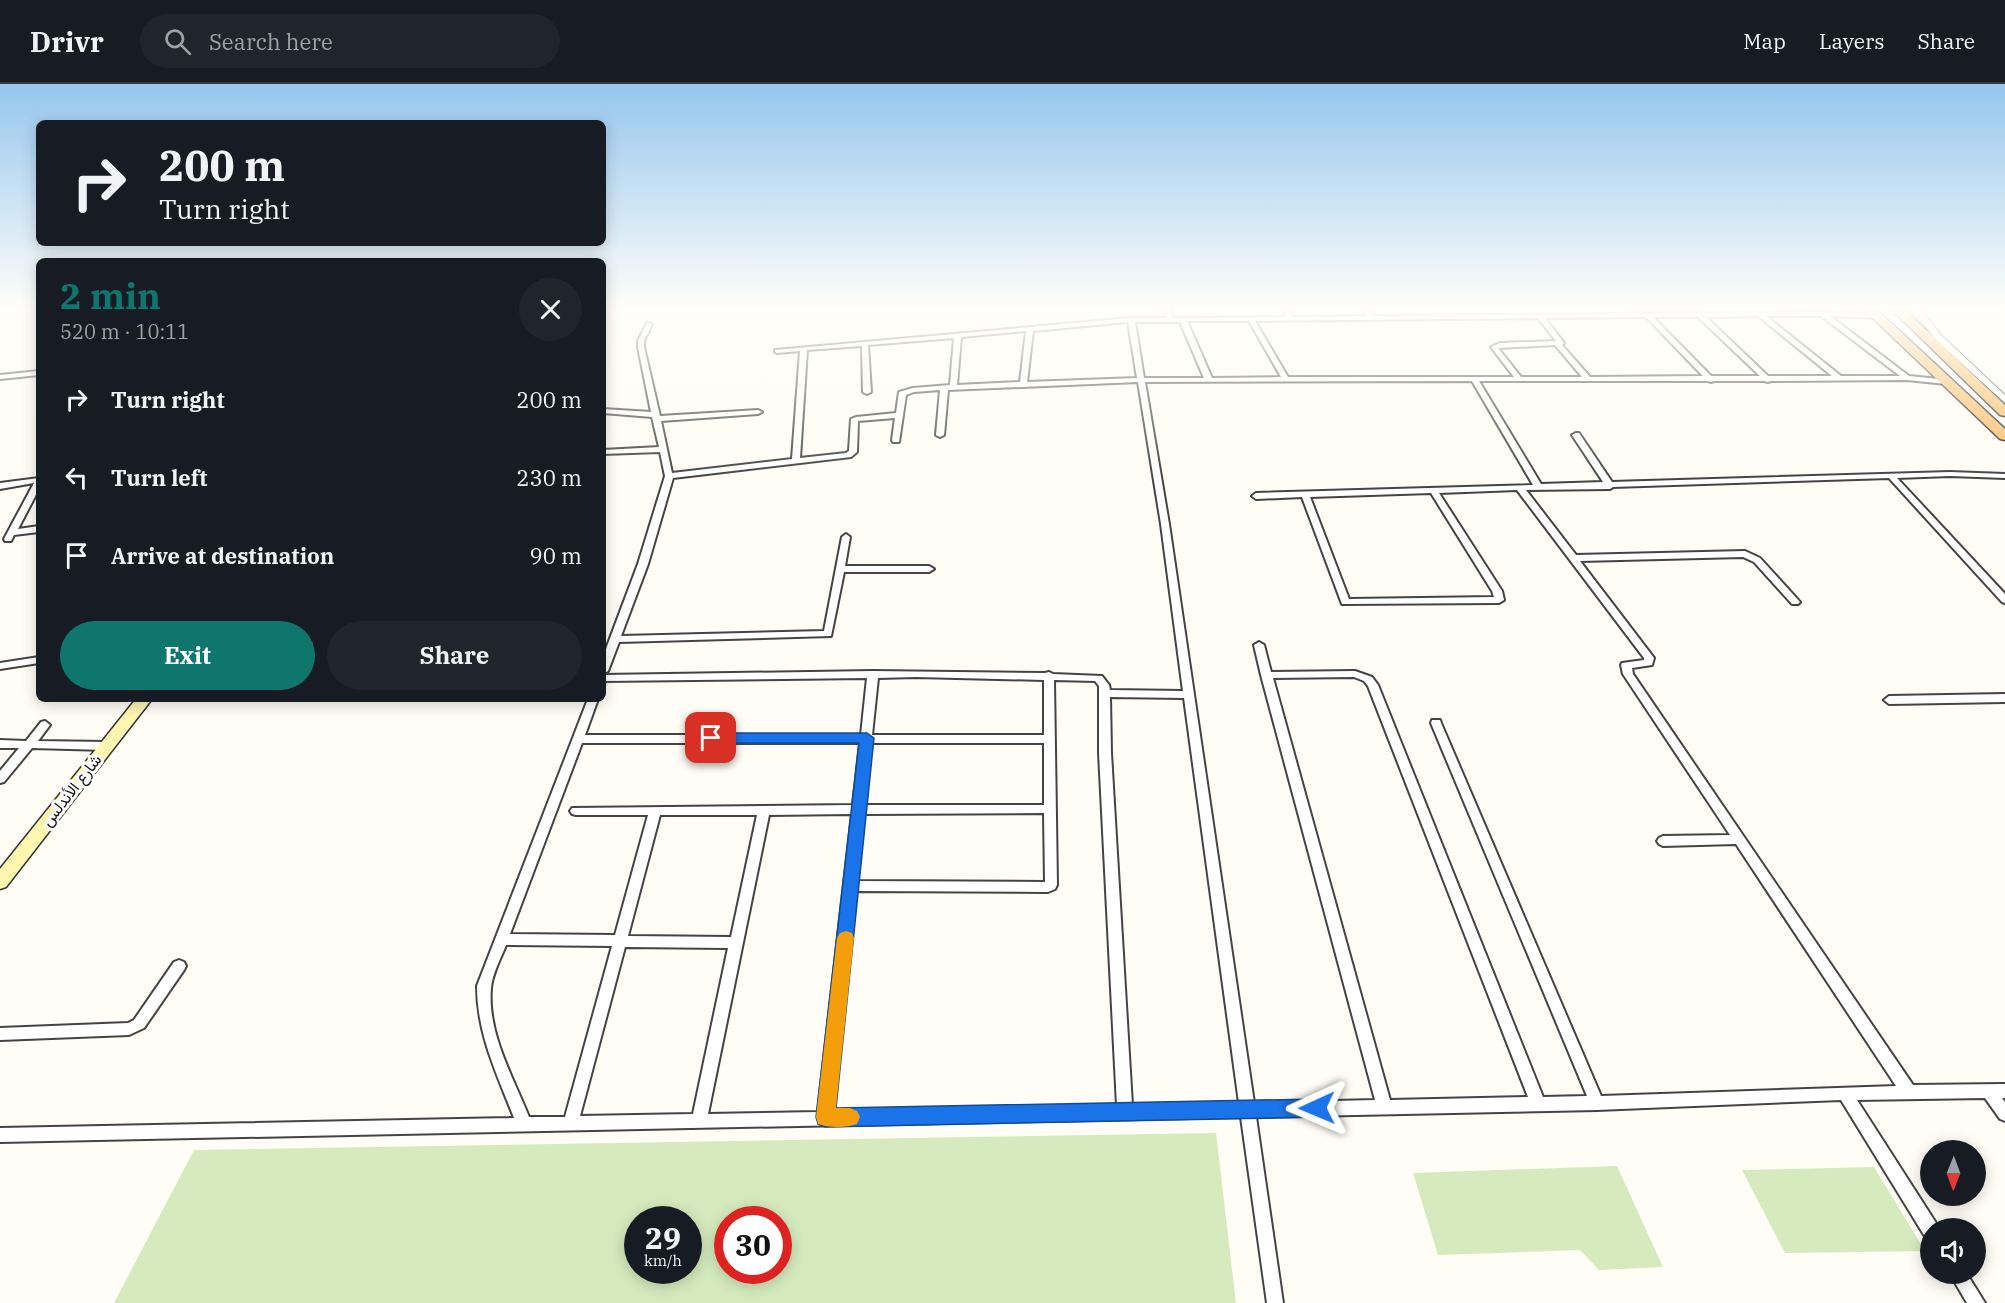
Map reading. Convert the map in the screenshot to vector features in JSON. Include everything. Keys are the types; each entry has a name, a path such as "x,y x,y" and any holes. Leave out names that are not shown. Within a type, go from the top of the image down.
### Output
{"highway":[{"path":"1929,364 2005,435"},
{"path":"1935,364 1985,410 2005,435"},
{"path":"1955,364 2005,412"}],"main road":[{"name":"شارع الأندلس","path":"0,882 142,702"}],"street":[{"path":"606,663 643,564 669,476 644,364"},
{"path":"796,462 803,364"},
{"path":"866,364 867,392"},
{"path":"940,435 953,364"},
{"path":"1023,384 1026,364"},
{"path":"1138,364 1165,524 1275,1303"},
{"path":"1202,364 1209,380"},
{"path":"1277,364 1286,380"},
{"path":"1507,364 1520,380"},
{"path":"1575,364 1589,380"},
{"path":"1695,364 1711,380"},
{"path":"1751,364 1768,380"},
{"path":"1821,364 1840,379"},
{"path":"1888,364 1907,378"},
{"path":"1967,364 2005,400"},
{"path":"0,377 36,373"},
{"path":"896,440 902,394 913,390 949,387 1140,380 1907,378 1946,381"},
{"path":"1474,380 1539,488"},
{"path":"606,411 655,417 758,412"},
{"path":"669,476 848,456 853,452 854,421 856,419 899,415"},
{"path":"1576,435 1610,486"},
{"path":"606,452 663,449"},
{"path":"1256,496 1950,474 2005,476"},
{"path":"1891,476 2005,600"},
{"path":"0,486 36,481"},
{"path":"36,487 10,536 36,530"},
{"path":"1520,488 1649,658 1649,663 1626,665 1625,669 1909,1092"},
{"path":"1305,495 1345,602 1499,600 1497,591 1433,490"},
{"path":"615,639 757,635 823,636 830,631 846,537"},
{"path":"1574,558 1745,554 1757,560 1796,602"},
{"path":"841,569 929,569"},
{"path":"1259,645 1384,1107"},
{"path":"0,666 36,660"},
{"path":"825,1117 873,674"},
{"path":"606,678 873,674 1049,675 1094,676 1102,681 1105,693 1105,753 1125,1112"},
{"path":"1266,675 1355,674 1368,679 1373,685 1538,1104"},
{"path":"851,886 1048,887 1051,885 1049,675"},
{"path":"1105,693 1190,695"},
{"path":"1889,700 2005,698"},
{"path":"524,1123 489,1034 483,1007 484,986 591,702"},
{"path":"1436,723 1597,1103"},
{"path":"0,779 45,725"},
{"path":"578,739 1050,739"},
{"path":"0,744 106,746"},
{"path":"576,811 1051,809"},
{"path":"699,1120 764,810"},
{"path":"571,1122 655,811"},
{"path":"1663,841 1739,839"},
{"path":"502,939 736,943"},
{"path":"0,1034 129,1029 139,1024 179,966"},
{"path":"0,1136 571,1122 1597,1103 1845,1093 2005,1091"},
{"path":"1989,1092 2005,1114"},
{"path":"1845,1093 1923,1218"},
{"path":"1965,1284 1977,1303"}],"green space":[{"path":"1216,1133 1236,1303 114,1303 194,1150"},
{"path":"1617,1166 1663,1267 1599,1270 1580,1250 1438,1255 1413,1173"},
{"path":"1874,1167 1920,1243 1920,1251 1785,1253 1742,1170"}],"slow traffic":[{"path":"846,938 825,1117 850,1117"}],"route":[{"path":"711,738 867,738 825,1117 1317,1108"}]}
